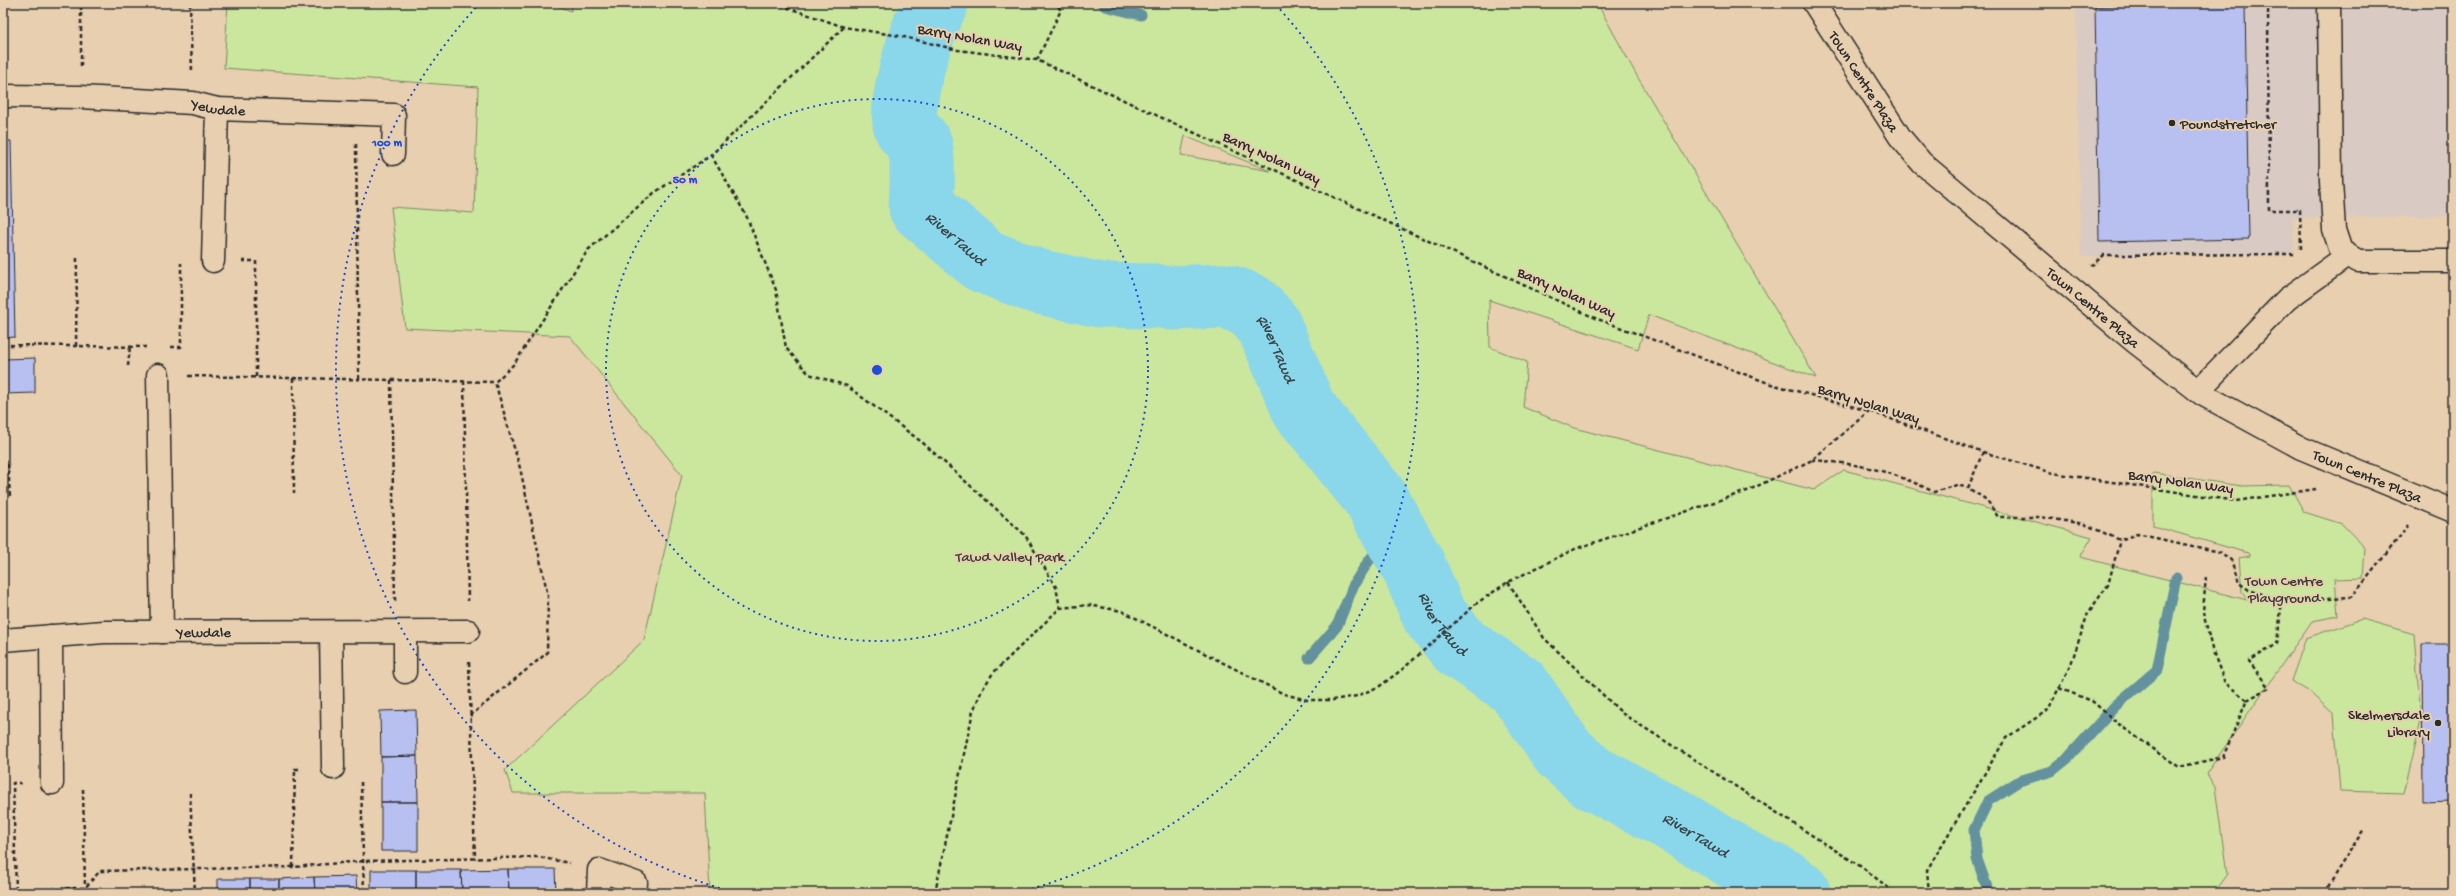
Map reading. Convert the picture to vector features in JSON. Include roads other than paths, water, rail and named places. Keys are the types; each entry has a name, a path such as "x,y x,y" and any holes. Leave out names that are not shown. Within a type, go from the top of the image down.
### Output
{"street":[{"name":"Town Centre Plaza","path":"1814,3 1900,138 1922,163 2066,285 2198,391 2301,448 2453,511"},
{"path":"2329,3 2331,155 2334,230 2341,251 2358,262 2453,261"},
{"name":"Yewdale","path":"3,96 80,96 193,103 217,109 394,115 393,154"},
{"path":"213,262 217,109"},
{"path":"2198,391 2287,299 2348,256"},
{"path":"158,375 162,632"},
{"name":"Yewdale","path":"3,640 104,632 468,631"},
{"path":"330,632 333,768"},
{"path":"400,632 405,672"},
{"path":"51,636 52,783"},
{"path":"598,893 599,870 636,884"}],"waterway":[{"name":"River Tawd","path":"936,3 930,14 919,44 909,79 906,96 905,123 919,143 921,153 921,207 984,261 1036,281 1100,295 1155,296"},
{"path":"1103,3 1105,6 1141,15"},
{"name":"River Tawd","path":"1172,298 1223,296 1251,306 1268,324 1304,409 1374,496 1413,565 1434,615 1460,647 1518,686 1563,752 1591,777 1670,818 1743,862 1783,881 1798,893"},
{"path":"1309,658 1337,626 1354,584 1368,562 1393,531"},
{"path":"1989,893 1977,859 1974,830 1988,801 2019,781 2052,771 2068,758 2115,706 2157,670 2176,578"}],"place":[{"name":"Poundstretcher","path":"2172,123"},
{"name":"Skelmersdale Library","path":"2438,723"}],"park label":[{"name":"Tawd Valley Park","path":"1010,556"},
{"name":"Town Centre Playground","path":"2284,588"}]}
